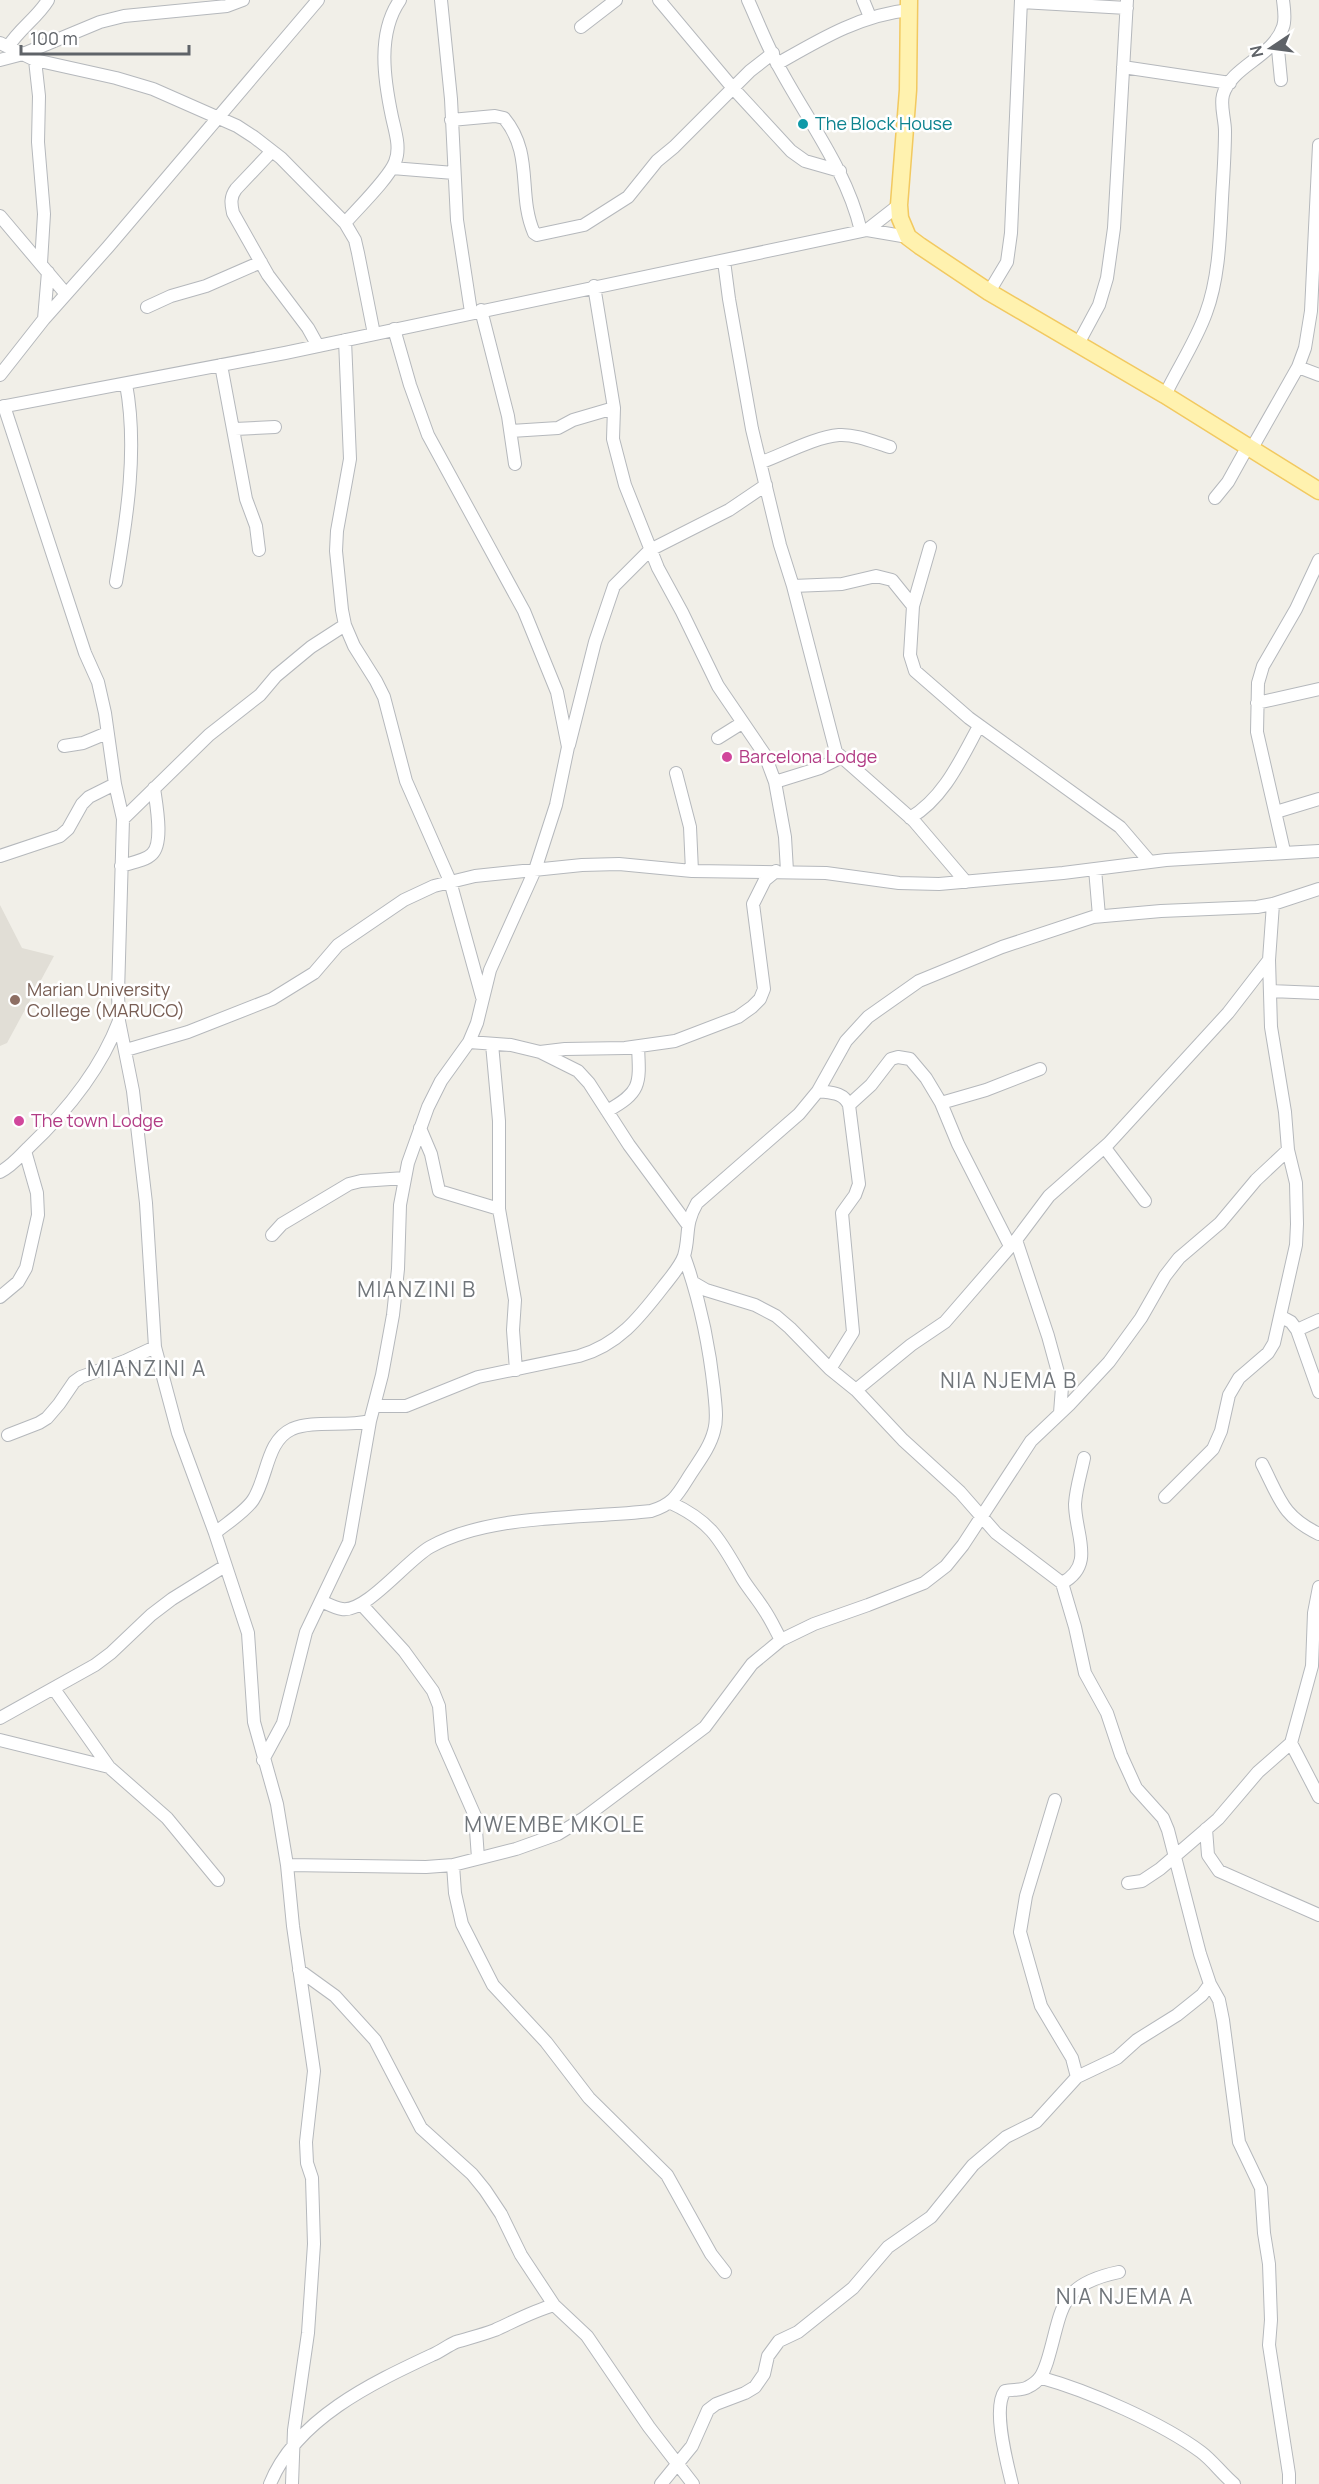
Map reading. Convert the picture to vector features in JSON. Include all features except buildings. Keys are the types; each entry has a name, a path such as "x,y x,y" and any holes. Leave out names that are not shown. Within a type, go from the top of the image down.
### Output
{"main road":[{"path":"909,5 908,90 899,205 900,218 908,237 989,291 1165,395 1319,491"}],"street":[{"path":"48,0 40,12 3,46 29,57 153,89 237,126 272,151 345,223 355,240 374,334"},
{"path":"0,60 29,57 100,22 124,16 227,6 243,0"},
{"path":"0,375 44,319 318,0"},
{"path":"345,223 392,168 398,152 389,104 384,58 389,20 400,0"},
{"path":"441,0 460,246 476,311 511,431 515,464"},
{"path":"581,27 616,0"},
{"path":"659,0 732,87 791,152 805,161 840,171"},
{"path":"748,0 775,59 840,171 864,231"},
{"path":"863,0 870,16"},
{"path":"1165,395 1206,315 1212,296 1223,183 1225,130 1222,100 1230,83 1277,39 1285,20 1283,0"},
{"path":"989,291 1007,262 1011,233 1021,1 1127,4 1114,228 1107,278 1100,305 1078,344"},
{"path":"451,120 495,116 502,117 506,121 518,140 525,171 526,199 534,233 537,235 584,225 628,197 657,161 674,147 732,87 775,59 870,16 909,5"},
{"path":"1277,39 1281,80"},
{"path":"29,57 39,96 38,142 44,213 44,319"},
{"path":"1123,67 1230,83"},
{"path":"1215,498 1228,482 1298,367 1310,325 1316,259 1319,146"},
{"path":"272,151 232,195 233,213 279,292 308,328 318,346"},
{"path":"392,168 454,173"},
{"path":"864,231 899,205"},
{"path":"0,216 66,294"},
{"path":"292,2484 293,2448 308,2333 314,2244 312,2178 307,2163 306,2142 314,2090 314,2071 299,1970 287,1864 277,1804 254,1722 248,1633 215,1533 177,1433 154,1347 148,1223 126,1050 119,1021 123,819 115,784 105,713 98,682 2,407 318,346 594,286 864,231 908,237"},
{"path":"724,261 746,401 780,545 793,586 836,752 840,758 910,818 966,882"},
{"path":"147,307 171,296 206,286 261,262"},
{"path":"594,286 614,408 614,444 625,485 650,550 717,686 765,755 775,782 785,837 782,871"},
{"path":"394,329 410,385 429,435 524,611 557,692 568,747"},
{"path":"345,340 350,459 337,531 336,551 345,625 354,646 384,697 406,781 450,881 482,999"},
{"path":"221,365 235,429 246,499 256,526 259,550"},
{"path":"1298,367 1319,375"},
{"path":"116,582 130,462 132,416 126,384"},
{"path":"511,431 558,428 573,420 614,408"},
{"path":"235,429 275,427"},
{"path":"762,462 839,435 890,447"},
{"path":"263,1760 283,1723 306,1632 349,1542 370,1421 382,1375 393,1315 398,1269 400,1205 405,1178 420,1128 441,1081 469,1042 477,1023 490,970 535,870 556,805 568,747 595,642 614,586 650,550 729,510 766,485"},
{"path":"930,547 913,606 909,655 915,671 979,726 1120,827 1150,862"},
{"path":"1284,851 1257,732 1258,683 1263,666 1296,609 1319,560"},
{"path":"793,586 842,584 876,576 892,580 913,606"},
{"path":"123,819 209,735 260,695 291,663 345,625"},
{"path":"1257,703 1319,689"},
{"path":"718,738 742,723"},
{"path":"910,818 930,805 939,793 979,726"},
{"path":"64,746 84,743 107,733"},
{"path":"775,782 828,765 840,758"},
{"path":"676,772 690,827 692,871"},
{"path":"0,856 60,836 68,829 82,804 89,797 115,784"},
{"path":"121,866 148,856 157,847 158,830 154,788"},
{"path":"1276,812 1319,799"},
{"path":"126,1050 188,1032 272,999 314,973 338,945 404,900 450,881 535,870 619,864 692,871 782,871 836,874 919,885 1150,862 1284,851 1319,851"},
{"path":"1095,869 1099,916"},
{"path":"540,1052 565,1048 638,1047 665,1044 738,1017 760,999 764,990 753,904 765,880 782,871"},
{"path":"321,1601 344,1610 362,1605 430,1546 466,1533 507,1524 651,1510 671,1503 711,1442 715,1428 716,1411 709,1355 694,1283 684,1256 691,1213 697,1203 799,1114 818,1091 846,1041 868,1017 919,981 1002,947 1099,916 1190,909 1232,909 1273,904 1319,889"},
{"path":"1165,1497 1216,1444 1229,1395 1239,1378 1268,1353 1274,1343 1296,1245 1296,1183 1288,1150 1285,1112 1271,1027 1269,960 1273,904"},
{"path":"856,1390 911,1345 945,1322 1013,1243 1049,1196 1105,1148 1228,1013 1269,960"},
{"path":"1270,991 1319,993"},
{"path":"0,1172 11,1166 69,1106 105,1053 119,1021"},
{"path":"469,1042 540,1052 561,1061 585,1077 629,1145 688,1225"},
{"path":"492,1044 500,1121 499,1209 515,1300 513,1330 516,1370"},
{"path":"607,1111 628,1099 634,1092 638,1074 638,1047"},
{"path":"849,1104 871,1085 885,1065 898,1057 915,1062 941,1103 958,1144 1013,1243 1048,1336 1062,1387 1060,1413"},
{"path":"941,1103 986,1090 1040,1069"},
{"path":"818,1091 840,1094 849,1104 859,1185 842,1213 853,1332 831,1369"},
{"path":"420,1128 431,1154 436,1186 439,1191 499,1209"},
{"path":"1105,1148 1145,1201"},
{"path":"287,1864 426,1866 453,1864 516,1849 558,1834 584,1818 705,1727 752,1664 781,1640 814,1624 924,1583 946,1566 982,1518 1014,1464 1031,1441 1109,1362 1141,1318 1165,1276 1179,1258 1220,1223 1256,1180 1288,1150"},
{"path":"0,1297 18,1282 26,1268 39,1215 37,1192 25,1151"},
{"path":"272,1235 282,1224 349,1184 405,1178"},
{"path":"374,1406 406,1406 478,1377 594,1352 613,1342 642,1314 684,1256"},
{"path":"694,1283 706,1290 755,1305 776,1316 856,1390 903,1440 960,1492 1007,1543 1062,1583 1085,1673 1107,1713 1120,1755 1136,1788 1163,1818 1175,1855 1200,1954 1210,1984 1219,2000 1224,2020 1239,2142 1261,2188 1269,2264 1271,2320 1269,2345 1290,2478 1289,2484"},
{"path":"1280,1316 1291,1322 1313,1358 1319,1392"},
{"path":"1297,1330 1319,1320"},
{"path":"8,1435 46,1418 74,1382 81,1377 125,1361 154,1347"},
{"path":"215,1533 251,1503 266,1474 275,1444 283,1434 306,1425 345,1425 370,1421"},
{"path":"1062,1583 1076,1574 1082,1560 1075,1508 1076,1492 1084,1458"},
{"path":"1262,1464 1288,1514 1303,1526 1319,1534"},
{"path":"671,1503 691,1512 706,1524 724,1545 742,1579 764,1609 781,1640"},
{"path":"0,1718 54,1689 111,1653 171,1599 225,1566"},
{"path":"1128,1883 1142,1881 1160,1869 1218,1819 1258,1772 1291,1743 1297,1714 1312,1666 1314,1613 1319,1587"},
{"path":"362,1605 404,1651 433,1691 439,1706 442,1741 475,1816 478,1858"},
{"path":"54,1689 109,1767 167,1818 218,1880"},
{"path":"0,1740 109,1767"},
{"path":"1291,1743 1319,1797"},
{"path":"1055,1800 1026,1896 1020,1932 1041,2006 1072,2058 1077,2077"},
{"path":"1206,1829 1208,1855 1219,1871 1319,1915"},
{"path":"453,1864 455,1893 462,1924 493,1985 546,2042 589,2098 667,2175 711,2254 725,2272"},
{"path":"299,1970 335,1996 375,2040 421,2128 472,2174 501,2214 521,2255 554,2305 587,2336 677,2465 693,2484"},
{"path":"661,2484 692,2446 708,2410 716,2404 755,2387 764,2374 768,2356 779,2341 798,2332 853,2288 888,2247 931,2217 973,2164 1006,2137 1036,2122 1077,2077 1116,2058 1137,2040 1177,2015 1202,1995 1210,1984"},
{"path":"1012,2484 1000,2412 1002,2394 1005,2391 1028,2387 1042,2378 1054,2343 1056,2322 1063,2305 1078,2287 1119,2272"},
{"path":"270,2484 278,2467 317,2422 382,2380 455,2343 497,2329 536,2310 554,2305"},
{"path":"1042,2378 1071,2387 1156,2425 1200,2451 1234,2484"}],"shaded area":[{"name":"Marian University College (MARUCO)","path":"0,905 22,948 54,956 7,1043 0,1046"}],"place":[{"name":"The Block House","path":"803,124"},
{"name":"Barcelona Lodge","path":"727,757"},
{"name":"Marian University College (MARUCO)","path":"15,1000"},
{"name":"The town Lodge","path":"19,1121"}],"district":[{"name":"MIANZINI B","path":"417,1290"},
{"name":"MIANZINI A","path":"147,1369"},
{"name":"NIA NJEMA B","path":"1009,1381"},
{"name":"MWEMBE MKOLE","path":"555,1825"},
{"name":"NIA NJEMA A","path":"1125,2297"}]}
